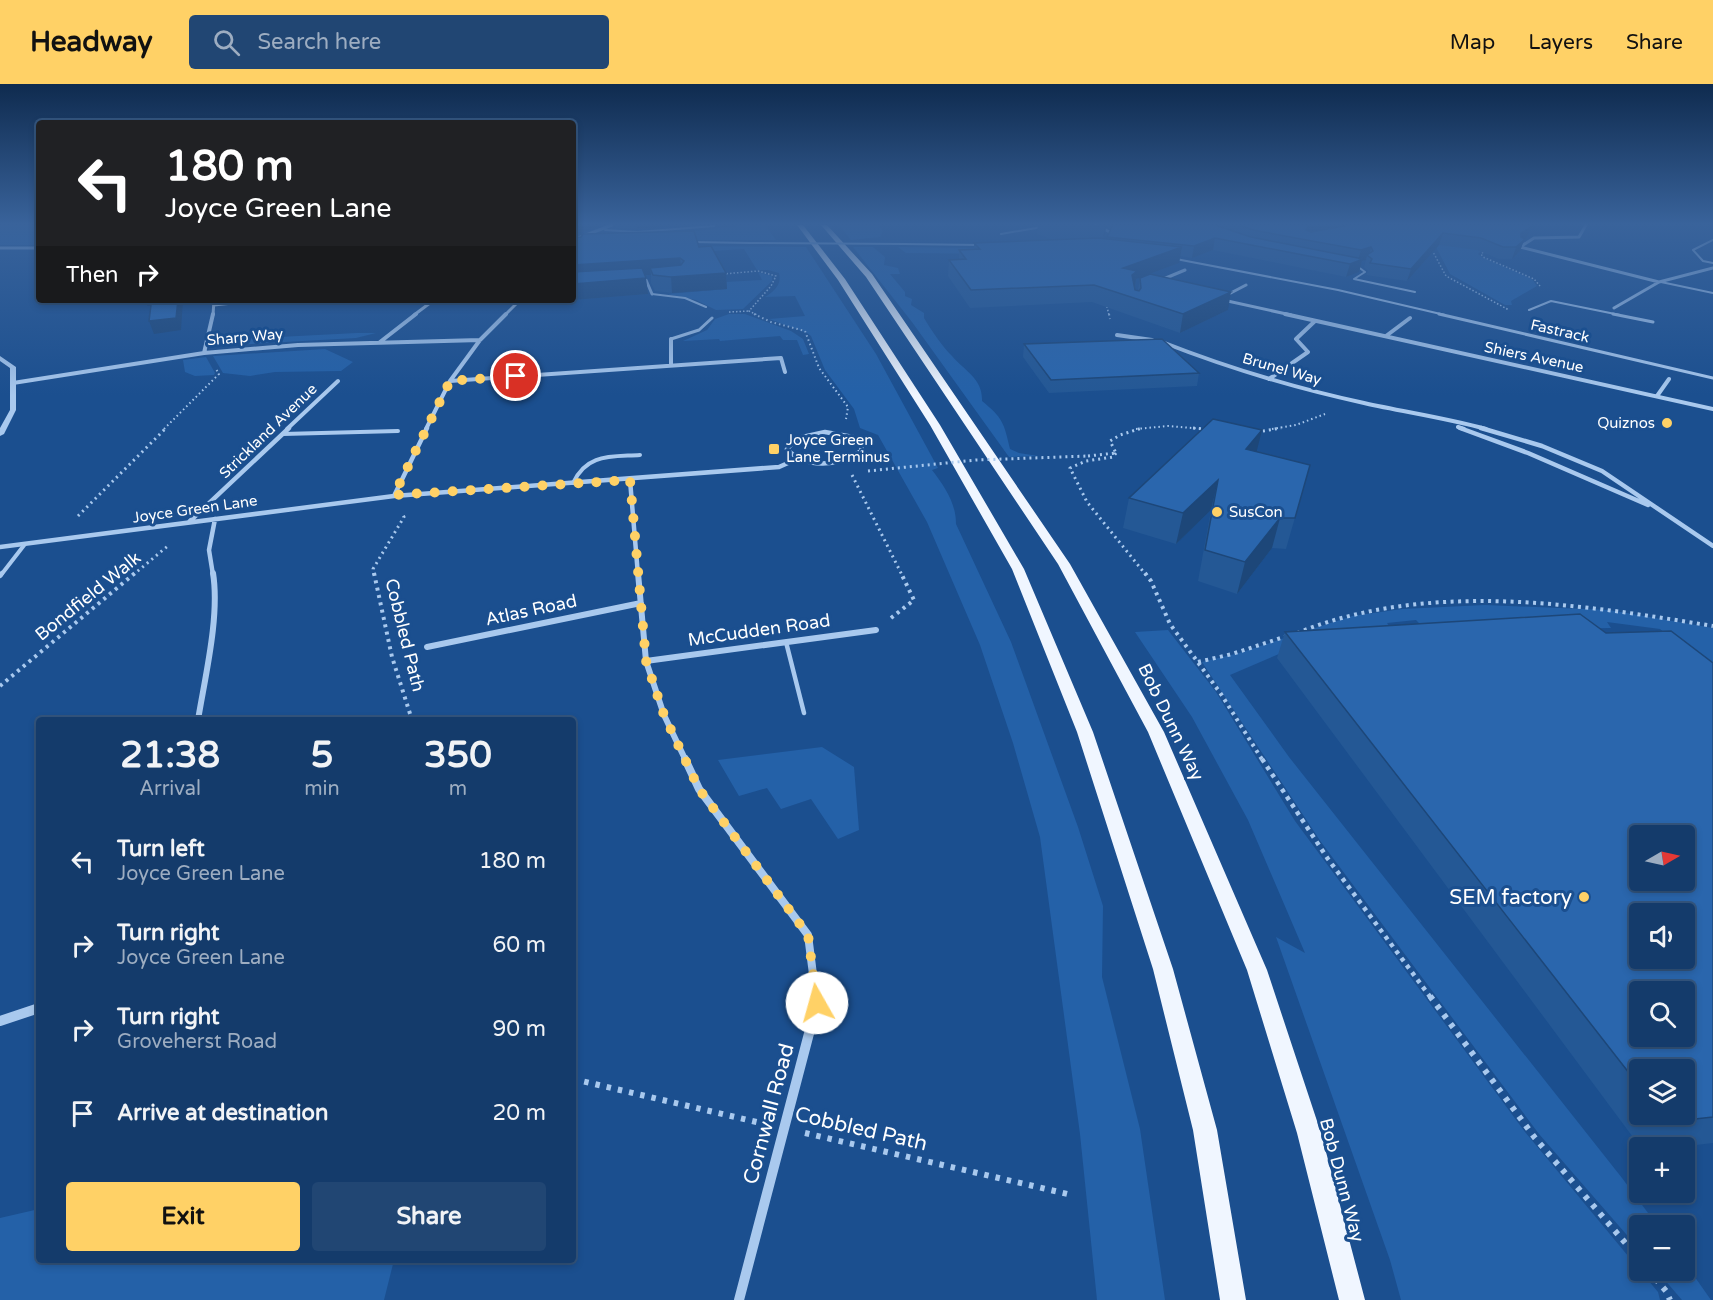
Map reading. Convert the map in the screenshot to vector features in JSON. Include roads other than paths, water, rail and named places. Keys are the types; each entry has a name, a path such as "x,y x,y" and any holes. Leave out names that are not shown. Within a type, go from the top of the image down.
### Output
{"main road":[{"path":"843,282 929,416 1018,569 1085,732 1166,980 1204,1130 1233,1300"},
{"name":"Bob Dunn Way","path":"873,282 1064,564 1156,732 1257,970 1309,1133 1352,1300"}],"street":[{"path":"647,282 652,294"},
{"path":"1152,284 1157,282"},
{"path":"1614,308 1660,282"},
{"name":"Shiers Avenue","path":"1246,285 1219,299 1713,409"},
{"path":"204,353 214,303"},
{"path":"379,342 431,303"},
{"path":"394,495 450,381 480,340 517,303"},
{"path":"1386,336 1410,318"},
{"path":"1269,379 1308,352 1296,339 1315,321"},
{"name":"Brunel Way","path":"1117,335 1159,341 1207,360 1269,379 1443,422 1478,427 1542,446 1602,471 1713,546"},
{"path":"670,339 671,365"},
{"name":"Sharp Way","path":"13,383 204,353 379,342 480,340"},
{"path":"450,381 781,357 785,372"},
{"path":"0,358 13,367 13,410 0,434"},
{"path":"1657,396 1669,380"},
{"name":"Strickland Avenue","path":"189,522 338,381"},
{"name":"Brunel Way","path":"1443,422 1528,453 1660,510"},
{"path":"825,432 843,434 859,441 862,446 861,451 844,461 814,463 797,459 787,449 792,441 800,437 825,432"},
{"name":"Joyce Green Lane","path":"0,547 394,495 630,480 779,467 797,459"},
{"name":"Cornwall Road","path":"630,480 646,661 664,715 699,789 808,935 817,1003 739,1300"},
{"path":"198,717 215,587 209,549 215,519"},
{"name":"Atlas Road","path":"427,647 641,603"},
{"name":"McCudden Road","path":"646,661 876,630"},
{"path":"0,1021 36,1009"}],"lane":[{"name":"Fastrack","path":"1296,282 1713,378"},
{"path":"1367,282 1415,292"},
{"path":"1660,282 1713,293"},
{"path":"652,294 685,298 706,307"},
{"path":"1528,310 1551,301 1653,322"},
{"path":"1608,312 1614,308"},
{"path":"670,339 699,330 712,318"},
{"path":"283,434 398,431"},
{"path":"573,483 577,472 588,462 640,455"},
{"path":"0,576 25,544"},
{"path":"786,642 804,713"}],"place":[{"name":"Quiznos","path":"1667,423"},
{"name":"Joyce Green Lane Terminus","path":"774,449"},
{"name":"SusCon","path":"1217,512"},
{"name":"SEM factory","path":"1584,897"}]}
